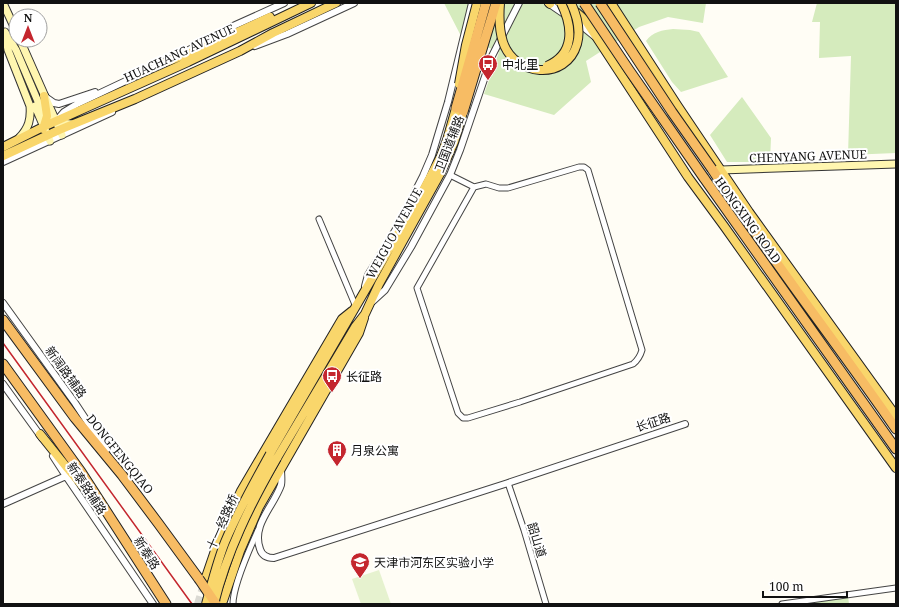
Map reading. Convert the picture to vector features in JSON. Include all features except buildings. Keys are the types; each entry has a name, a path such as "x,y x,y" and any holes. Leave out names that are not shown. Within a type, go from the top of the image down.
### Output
{"highway":[{"name":"WEIGUO AVENUE","path":"460,110 486,3"},
{"name":"WEIGUO AVENUE","path":"460,110 496,3"},
{"name":"HONGXING ROAD","path":"584,3 628,70 704,178 709,196 723,206 896,448"},
{"name":"HONGXING ROAD","path":"600,3 672,112 717,169 730,196 768,251 896,429"},
{"path":"730,183 730,196"},
{"name":"DONGFENGQIAO","path":"3,320 75,418 122,475 202,578 218,603"},
{"path":"3,364 81,472 107,515"},
{"name":"新泰路","path":"107,515 166,604"}],"main road":[{"name":"HUACHANG AVENUE","path":"166,62 235,33 300,3"},
{"name":"HUACHANG AVENUE","path":"3,147 55,121 136,86 311,3"},
{"name":"HUACHANG AVENUE","path":"3,156 31,143 49,138 74,124 135,99 240,51 258,40 336,3"},
{"path":"460,110 462,65 477,3"},
{"path":"500,3 500,23 503,43 508,53 515,60 526,67 536,70 551,70 563,63 574,50 578,40 578,26 570,5"},
{"path":"526,67 545,67 554,63 564,53 568,45 568,20 560,3"},
{"path":"560,3 570,5 583,18 694,185 709,196 896,468"},
{"path":"611,3 717,169 730,183 758,225 896,416"},
{"path":"3,4 8,14"},
{"path":"4,30 16,50 39,106 47,116 55,121 74,124"},
{"path":"4,30 49,138"},
{"path":"4,30 8,50 30,106 31,115 29,125 16,141"},
{"path":"23,48 60,133"},
{"path":"31,143 40,134 44,127 47,116 44,96"},
{"name":"WEIGUO AVENUE","path":"351,325 365,314 370,304 376,282 433,172 460,110"},
{"name":"CHENYANG AVENUE","path":"717,169 896,165"},
{"name":"CHENYANG AVENUE","path":"730,183 733,176 739,173 896,165"},
{"name":"WEIGUO AVENUE","path":"274,456 351,325 355,308 363,295 376,282"},
{"path":"202,578 231,510 261,455 342,319 355,308"},
{"path":"218,603 230,578 247,533 259,507 359,334 365,314"},
{"path":"40,434 107,515"},
{"path":"218,603 217,590 230,552 241,524 274,456"},
{"name":"十一经路桥","path":"206,604 218,562 230,532 246,498 274,456"}],"street":[{"name":"HUACHANG AVENUE","path":"55,121 64,112 73,107 284,3"},
{"name":"HUACHANG AVENUE","path":"240,51 287,34 354,3"},
{"name":"卫国道辅路","path":"363,295 368,275 396,229 432,155 448,102 472,3"},
{"path":"518,6 524,3"},
{"path":"549,3 597,39"},
{"name":"卫国道辅路","path":"370,304 385,290 411,247 450,175 492,56 518,6"},
{"path":"609,58 636,41"},
{"path":"461,47 492,56"},
{"path":"44,96 54,103 63,104 112,87"},
{"path":"60,133 107,115 135,99"},
{"path":"3,162 49,138"},
{"path":"450,175 474,187 486,184 499,188 508,188 579,167 584,167 588,170 642,350 637,361 520,402 468,418 463,418 458,414 417,288 474,187"},
{"path":"319,219 355,308"},
{"name":"新阔路辅路","path":"3,303 75,403 122,475"},
{"name":"新泰路辅路","path":"3,384 40,434 66,476 153,604"},
{"name":"长征路","path":"258,529 258,544 261,552 265,556 274,558 508,483 685,424"},
{"path":"233,604 240,575 258,529 281,484 282,467 261,455"},
{"path":"3,504 66,476"},
{"name":"韶山道","path":"508,483 546,604"},
{"path":"782,604 896,588"}],"green space":[{"path":"444,3 706,3 703,23 668,17 639,27 586,61 591,82 554,115 484,94 499,52 461,36"},
{"path":"817,3 896,3 896,153 848,155 851,56 819,58 820,22 812,22"},
{"path":"673,29 699,32 728,77 681,92 672,82 646,41 651,35"},
{"path":"742,97 771,138 770,162 727,162 710,135"},
{"path":"379,570 391,604 361,604 352,579"},
{"path":"848,596 849,604 794,604"}],"tunnel":[{"path":"198,604 205,581"}],"railway":[{"path":"3,343 192,604"}],"place":[{"name":"中北里","path":"488,81"},
{"name":"长征路","path":"332,393"},
{"name":"月泉公寓","path":"337,467"},
{"name":"天津市河东区实验小学","path":"360,579"}]}
